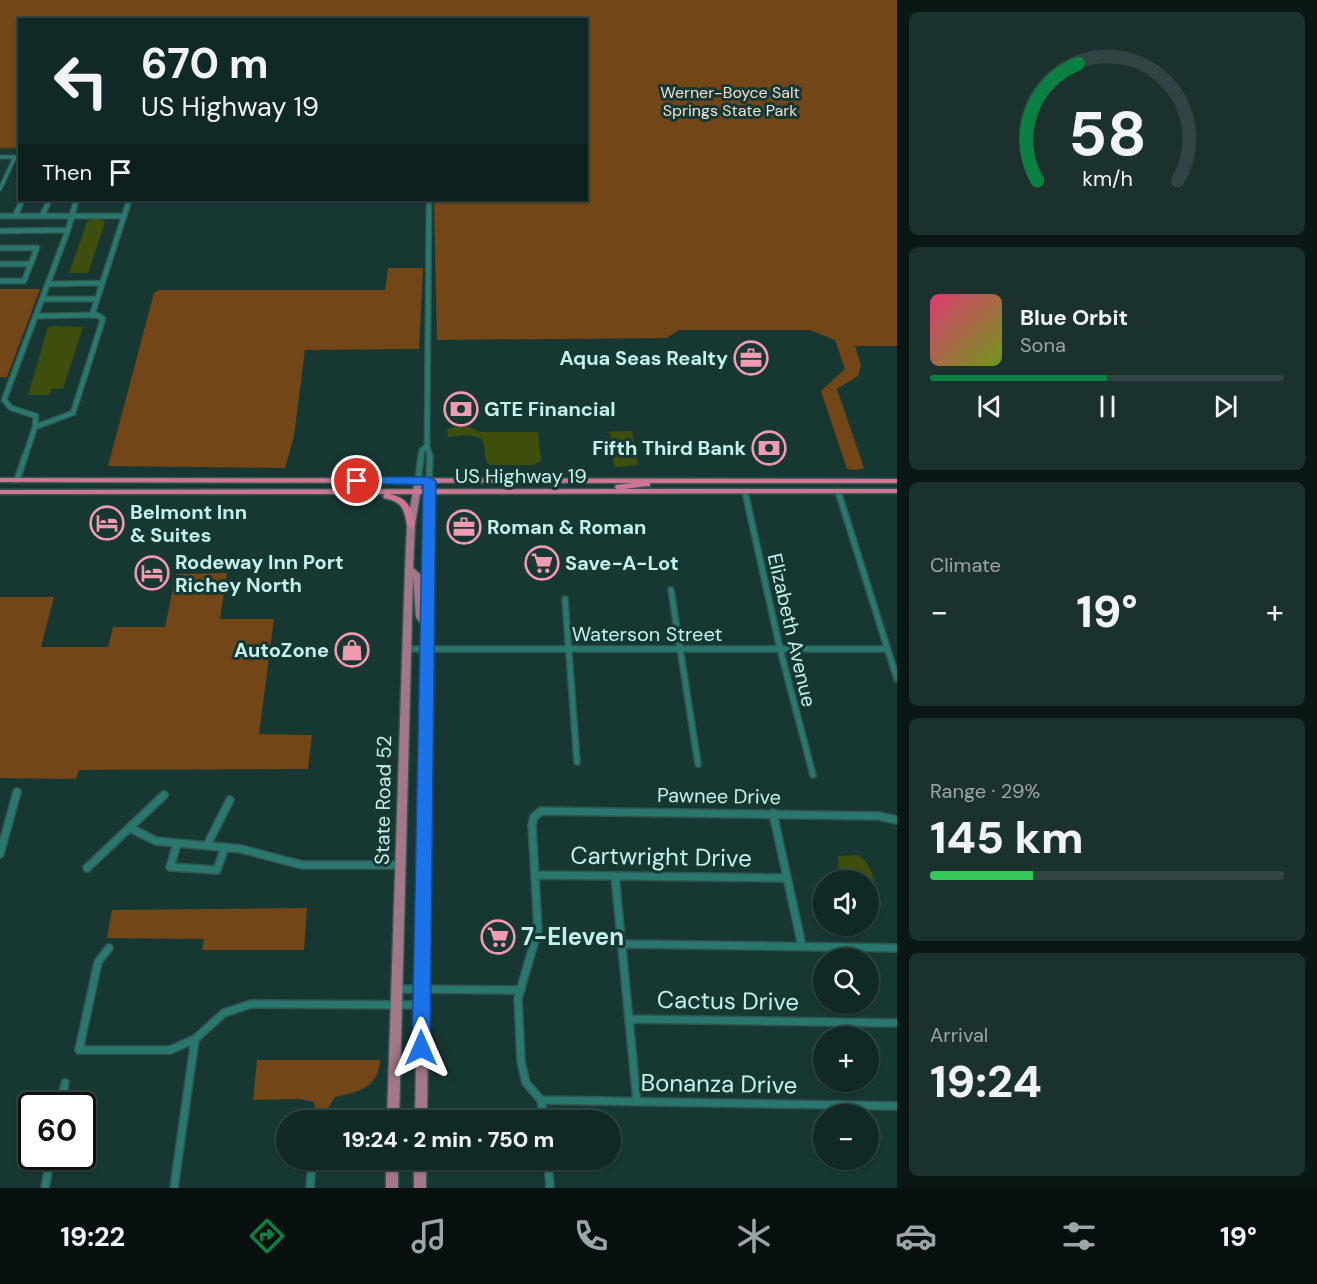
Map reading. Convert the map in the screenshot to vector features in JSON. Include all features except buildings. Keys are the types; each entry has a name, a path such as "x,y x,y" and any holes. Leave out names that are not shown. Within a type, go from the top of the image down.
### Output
{"highway":[{"name":"US Highway 19","path":"0,480 897,481"},
{"path":"583,492 597,488 640,486 654,480"},
{"path":"649,492 661,486 716,486 755,480"},
{"path":"0,490 10,486 77,486 96,481"},
{"path":"102,492 118,486 197,486 217,481"},
{"path":"838,491 846,487 897,486"},
{"name":"US Highway 19","path":"0,490 102,492 897,491"},
{"path":"366,492 403,501 408,508 411,525"}],"main road":[{"name":"State Road 52","path":"393,1110 409,569 411,525 418,481"},
{"name":"State Road 52","path":"421,1110 429,481"},
{"path":"409,569 417,575 420,617 426,628"},
{"path":"392,1170 392,1188"},
{"path":"420,1170 420,1188"}],"street":[{"path":"0,157 17,157 0,189"},
{"path":"15,216 22,201"},
{"path":"42,216 49,201"},
{"path":"17,480 35,428 36,416 31,412 14,411 8,408 4,400 68,230 76,201"},
{"path":"92,315 129,201"},
{"path":"429,201 427,446 431,463 429,481"},
{"path":"0,216 124,216"},
{"path":"0,231 68,230"},
{"path":"0,248 37,248 24,281 0,281"},
{"path":"0,264 31,264"},
{"path":"48,284 102,284"},
{"path":"42,299 97,299"},
{"path":"35,428 74,413 103,319 102,316 92,315 36,316"},
{"path":"418,481 422,450 427,446"},
{"path":"838,491 897,679"},
{"name":"Elizabeth Avenue","path":"745,492 780,649 813,775"},
{"path":"671,590 698,764"},
{"path":"564,600 577,762"},
{"name":"Waterson Street","path":"406,649 887,649"},
{"path":"0,854 17,792"},
{"path":"87,868 164,795"},
{"path":"207,845 230,800"},
{"name":"Pawnee Drive","path":"536,875 532,825 534,817 541,811 773,813 879,816 897,820"},
{"path":"773,813 802,945"},
{"path":"130,828 156,841 225,847 302,865 400,865"},
{"path":"177,844 170,867 217,870 225,847"},
{"path":"536,875 538,930 518,998 521,1062 526,1083 541,1100 542,1110"},
{"name":"Cartwright Drive","path":"536,875 787,878"},
{"path":"615,876 637,1102"},
{"path":"622,944 897,948"},
{"path":"109,948 98,962 78,1050 170,1050 195,1039 224,1013 250,1004 422,1005"},
{"path":"397,988 520,990"},
{"name":"Cactus Drive","path":"630,1019 897,1023"},
{"path":"174,1188 195,1039"},
{"path":"63,1092 65,1083"},
{"name":"Bonanza Drive","path":"541,1100 897,1106"},
{"path":"45,1188 48,1170"},
{"path":"310,1188 311,1170"},
{"path":"549,1170 550,1188"}],"green space":[{"name":"Werner-Boyce Salt Springs State Park","path":"0,0 897,0 897,346 855,346 861,365 858,376 837,389 864,468 847,469 821,391 845,369 835,340 810,330 679,330 667,338 437,340 434,201 588,201 588,18 18,18 18,147 0,148"},
{"path":"388,268 423,268 419,349 305,350 294,436 285,468 108,466 154,293 159,290 385,290"},
{"path":"0,289 40,289 7,377 0,377"},
{"path":"227,573 220,619 274,619 259,734 312,735 308,769 79,770 76,779 0,778 0,597 54,597 41,647 108,647 113,627 165,627 176,574"},
{"path":"307,908 304,950 202,950 204,939 107,938 112,910"},
{"path":"257,1060 380,1060 379,1069 372,1082 360,1090 335,1097 327,1110 316,1110 314,1102 300,1099 253,1100"}],"shaded area":[{"path":"91,219 100,219 105,222 88,273 69,273 87,222"},
{"path":"48,327 83,327 63,389 52,389 49,395 28,395"},
{"path":"458,426 469,427 480,432 538,432 541,461 533,465 490,465 486,460 481,438 466,435 448,437 447,429"},
{"path":"632,431 638,465 616,467 610,434 605,432"},
{"path":"857,855 867,863 871,870 839,870 838,856"}],"waterway":[{"path":"0,148 18,148"}],"place":[{"name":"Aqua Seas Realty","path":"751,358"},
{"name":"GTE Financial","path":"461,409"},
{"name":"Fifth Third Bank","path":"769,448"},
{"name":"Belmont Inn & Suites","path":"107,523"},
{"name":"Roman & Roman","path":"464,527"},
{"name":"Save-A-Lot","path":"542,563"},
{"name":"Rodeway Inn Port Richey North","path":"152,573"},
{"name":"AutoZone","path":"352,650"},
{"name":"7-Eleven","path":"498,937"}],"route":[{"path":"357,481 429,481 421,1048"}]}
